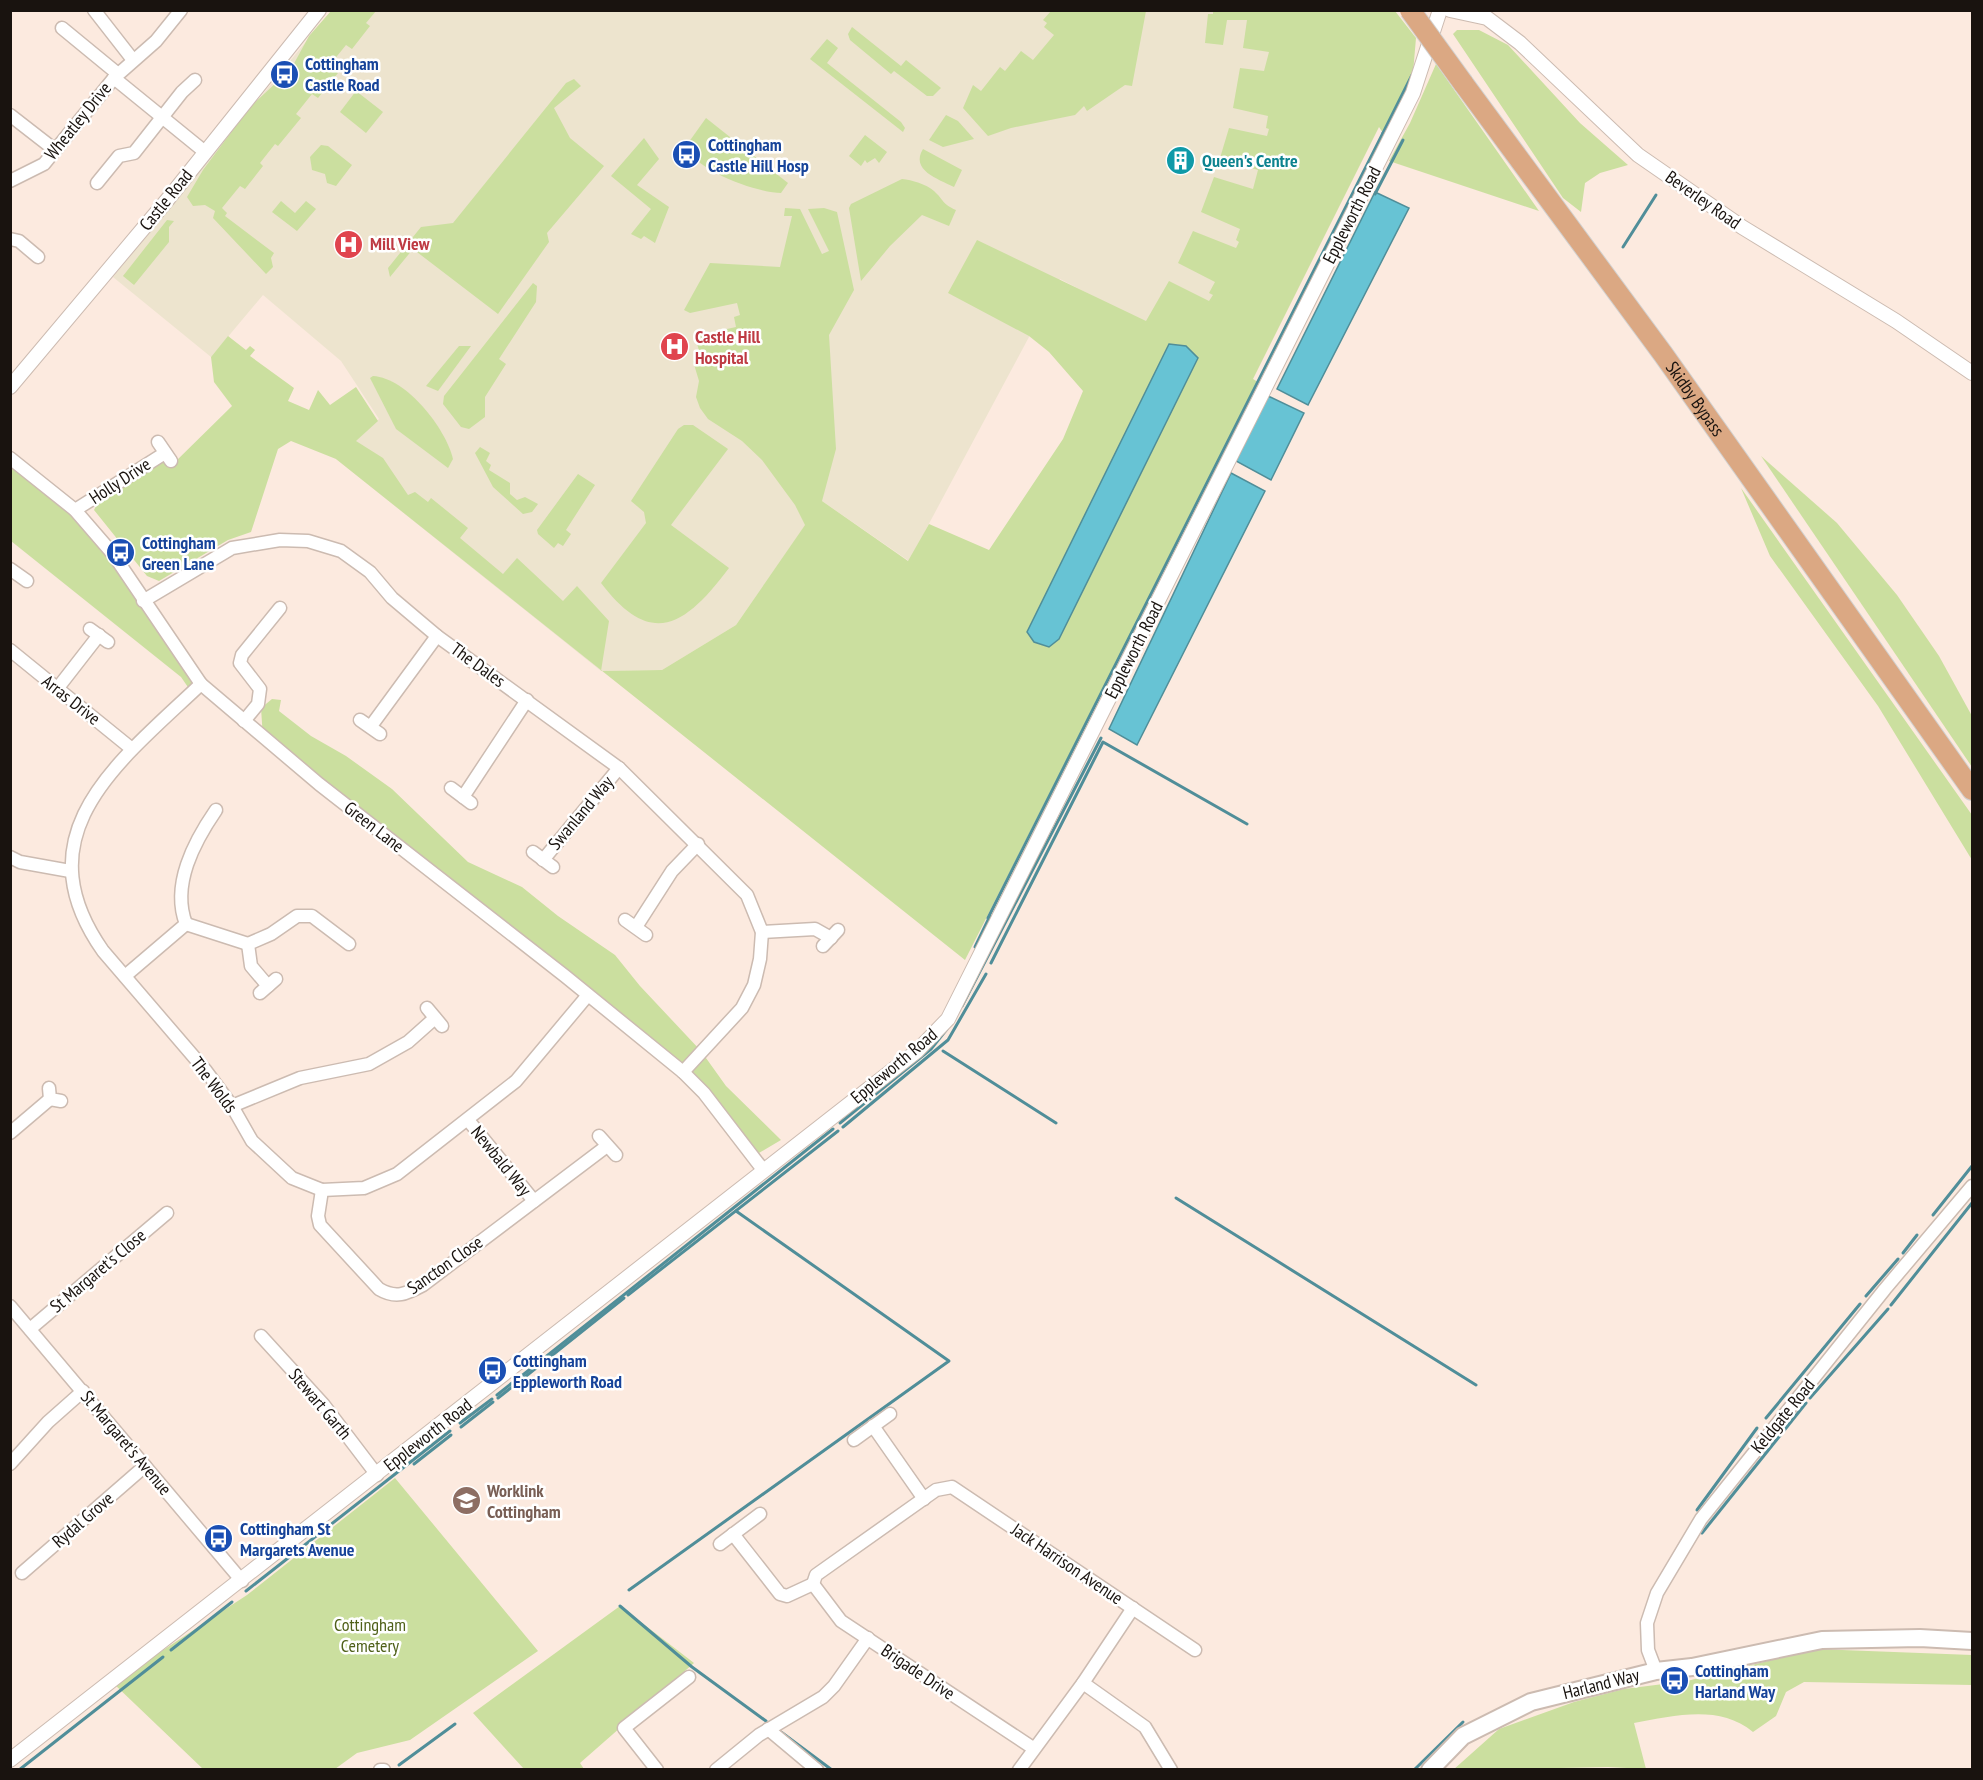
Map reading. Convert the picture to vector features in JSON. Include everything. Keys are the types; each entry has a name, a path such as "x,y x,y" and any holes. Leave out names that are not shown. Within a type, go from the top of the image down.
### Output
{"highway":[{"name":"Skidby Bypass","path":"1410,10 1664,354 1972,790"}],"main road":[{"name":"Harland Way","path":"1430,1770 1463,1736 1531,1701 1656,1671 1692,1667 1822,1640 1920,1638 1972,1641"}],"street":[{"path":"94,10 133,60"},
{"name":"Wheatley Drive","path":"10,181 44,164 116,76 156,40 181,10"},
{"name":"Castle Road","path":"10,387 205,152 319,10"},
{"name":"Eppleworth Road","path":"10,1760 242,1581 917,1051 948,1019 1413,93 1440,10"},
{"name":"Beverley Road","path":"1450,10 1487,18 1520,43 1638,156 1742,227 1896,321 1972,373"},
{"path":"62,28 116,76"},
{"name":"Wheatley Drive","path":"116,76 205,152"},
{"path":"97,183 119,156 134,153 195,80"},
{"path":"10,115 55,150"},
{"path":"10,238 19,240 38,257"},
{"name":"Holly Drive","path":"75,510 165,452"},
{"name":"Green Lane","path":"10,459 75,510 113,554 201,684 244,721 683,1072 704,1093 764,1171"},
{"name":"The Dales","path":"143,601 232,548 280,540 308,541 341,551 370,572 392,598 437,636 619,768 699,844 747,895 762,932 760,959 754,985 741,1008 683,1072"},
{"path":"244,721 258,704 260,689 240,663 242,655 280,608"},
{"path":"57,689 99,636"},
{"path":"370,726 437,636"},
{"name":"Arras Drive","path":"10,650 132,749"},
{"name":"The Wolds","path":"201,684 132,749 106,779 80,822 73,843 70,871 78,908 89,931 206,1071 252,1141 273,1163 292,1178 322,1190 364,1188 397,1174 516,1081 588,995"},
{"path":"451,788 467,800 526,700"},
{"name":"Swanland Way","path":"543,860 619,768"},
{"path":"186,924 183,915 183,896 187,860 213,808 228,817"},
{"path":"646,935 630,923 672,871 699,844"},
{"path":"10,857 20,862 70,871"},
{"path":"186,924 248,944 272,934 297,916 312,916 346,937"},
{"path":"125,976 186,924"},
{"path":"762,932 815,929 830,938"},
{"path":"248,944 251,966 268,986"},
{"path":"231,1106 300,1078 369,1064 408,1042 435,1017"},
{"path":"10,1133 53,1096"},
{"name":"Newbald Way","path":"468,1120 534,1201"},
{"name":"Sancton Close","path":"322,1190 318,1215 320,1225 379,1289 390,1296 404,1295 423,1285 607,1146"},
{"name":"Keldgate Road","path":"1656,1671 1648,1650 1647,1623 1657,1593 1701,1519 1878,1297 1972,1185"},
{"name":"St Margaret's Close","path":"30,1329 167,1213"},
{"name":"St Margaret's Avenue","path":"10,1306 242,1581"},
{"name":"Stewart Garth","path":"259,1333 323,1404 377,1475"},
{"path":"10,1464 48,1422 83,1391"},
{"path":"854,1440 890,1414"},
{"path":"733,1534 780,1594 787,1596 813,1584 816,1575 924,1499 873,1426"},
{"name":"Rydal Grove","path":"22,1573 145,1466"},
{"name":"Jack Harrison Avenue","path":"924,1499 936,1490 952,1487 1133,1608 1083,1683 1019,1770"},
{"path":"720,1544 760,1514"},
{"name":"Brigade Drive","path":"813,1584 841,1621 1033,1748"},
{"path":"1133,1608 1195,1650"},
{"path":"716,1770 768,1729 796,1715 823,1697 834,1686 868,1638"},
{"path":"657,1770 624,1728 689,1677"},
{"path":"1083,1683 1151,1732 1171,1770"},
{"path":"768,1729 817,1770"}],"shaded area":[{"name":"Castle Hill Hospital","path":"331,11 1301,11 1253,379 1060,279 909,561 822,501 736,625 662,670 601,671 336,459 379,419 341,361 263,295 211,357 113,277"}],"green space":[{"path":"1213,10 1395,11 1416,38 1413,73 1383,133 1379,127 1253,379 1258,382 965,960 602,671 662,670 736,625 805,525 795,505 762,460 742,441 708,419 696,397 699,381 693,361 701,358 695,336 736,327 734,317 740,315 737,303 690,313 684,310 710,263 780,267 792,216 784,216 785,208 800,209 822,254 829,251 808,209 824,208 837,212 854,290 829,335 836,449 822,501 908,561 929,524 989,550 1063,439 1083,391 1049,352 1029,336 948,293 977,240 1146,321 1169,281 1209,301 1213,295 1209,293 1215,282 1178,263 1193,231 1236,248 1239,242 1236,240 1240,229 1201,212 1214,177 1253,189 1258,170 1220,158 1229,128 1267,136 1268,116 1233,108 1240,68 1264,71 1269,52 1243,48 1247,20 1227,20 1223,45 1205,43 1208,14 1213,14"},
{"path":"331,11 376,11 366,23 370,26 352,49 346,45 329,66 338,73 318,98 312,94 296,114 301,118 278,146 275,144 260,163 263,166 245,189 240,186 222,208 227,213 225,216 274,253 271,258 273,267 266,274 213,218 215,211 205,205 193,206 187,197 203,170 250,107 291,69 309,36"},
{"path":"1051,11 1146,11 1132,86 1125,85 1087,111 1084,106 1075,115 1011,128 988,136 963,108 973,85 981,91 1000,67 1005,71 1021,51 1033,60 1054,35 1044,27 1047,23 1043,20"},
{"path":"852,27 901,66 906,60 941,88 933,96 927,96 894,71 891,74 850,40 848,34"},
{"path":"1457,30 1479,30 1508,45 1580,123 1628,165 1600,173 1585,183 1581,212 1563,198 1453,34"},
{"path":"827,39 838,48 827,63 901,122 905,128 903,132 810,59"},
{"path":"1436,64 1539,211 1389,161 1410,123"},
{"path":"574,79 581,86 554,108 570,138 604,166 547,233 549,242 498,314 413,249 390,277 388,268 421,227 453,223 566,83"},
{"path":"356,91 383,112 366,133 340,112"},
{"path":"946,115 958,121 974,139 943,147 929,140"},
{"path":"706,118 788,183 781,193 757,189 728,178 713,171 691,155 686,146"},
{"path":"865,135 887,152 879,163 875,158 867,163 865,160 861,166 849,156"},
{"path":"644,138 659,159 637,185 669,207 655,243 644,236 641,239 631,234 651,209 611,176"},
{"path":"321,145 328,146 352,165 336,186 327,183 325,174 312,170 310,157"},
{"path":"923,149 962,170 954,187 934,177 923,168 920,156"},
{"path":"902,179 927,186 956,210 949,226 922,215 890,246 861,281 849,208 851,204"},
{"path":"281,201 295,213 306,201 316,209 297,231 272,212"},
{"path":"167,220 174,221 169,227 169,242 134,285 123,276"},
{"path":"533,283 537,286 536,302 499,359 506,364 485,397 485,417 469,429 461,427 443,404 444,396"},
{"path":"228,336 246,350 250,346 255,350 250,356 294,388 288,401 309,410 318,390 330,405 356,387 378,421 356,441 383,458 408,495 415,492 428,502 431,498 468,528 460,538 503,574 517,558 563,601 577,586 609,621 601,670 336,459 291,441 278,449 251,532 228,540 159,581 147,576 94,510 97,504 159,461 173,464 232,406 214,382 211,357"},
{"path":"459,346 471,346 438,391 426,386"},
{"path":"373,376 386,379 399,386 411,395 434,420 453,459 448,468 396,429 370,378"},
{"path":"684,425 693,425 728,449 671,525 729,568 698,604 683,615 668,622 653,623 636,617 619,604 601,583 646,523 644,512 631,501 678,429"},
{"path":"480,447 490,453 486,461 491,465 489,470 510,483 510,494 517,500 525,497 538,504 532,512 523,514 493,487 475,453"},
{"path":"1761,456 1837,523 1897,595 1939,656 1972,716 1972,767"},
{"path":"10,459 75,510 201,684 192,693 181,677 11,541"},
{"path":"578,474 595,485 566,530 571,534 563,546 558,543 554,548 538,534 537,530"},
{"path":"1741,488 1972,815 1972,860 1878,706 1770,556"},
{"path":"272,699 281,700 279,711 311,736 346,756 392,789 468,862 522,887 558,916 615,955 640,986 701,1051 726,1086 781,1140 752,1157 704,1093 263,738 261,708"},
{"name":"Cottingham Cemetery","path":"395,1478 538,1651 410,1740 357,1753 335,1769 203,1769 113,1683 247,1595"},
{"path":"620,1606 694,1663 580,1763 584,1769 524,1769 473,1713"},
{"path":"1816,1649 1972,1655 1972,1685 1804,1682 1786,1692 1776,1716 1753,1732 1740,1723 1711,1715 1680,1715 1634,1723 1646,1769 1608,1767 1453,1770 1499,1729 1574,1702 1624,1689 1687,1681"}],"water":[{"path":"1375,192 1409,208 1308,405 1277,389"},
{"path":"1169,344 1186,346 1198,358 1059,639 1049,647 1034,642 1027,632"},
{"path":"1268,396 1304,413 1271,480 1236,461"},
{"path":"1231,473 1265,491 1137,745 1109,729"}],"waterway":[{"path":"1383,133 1412,75"},
{"path":"988,918 1383,133"},
{"path":"1375,194 1403,140"},
{"path":"1623,247 1656,195"},
{"path":"962,1006 1101,738"},
{"path":"991,963 1103,742 1247,824"},
{"path":"975,947 990,916"},
{"path":"843,1127 948,1040 986,974"},
{"path":"840,1123 931,1049 947,1029"},
{"path":"943,1051 1056,1123"},
{"path":"519,1378 833,1129"},
{"path":"628,1295 838,1131"},
{"path":"1933,1215 1972,1166"},
{"path":"1176,1198 1476,1385"},
{"path":"1891,1305 1972,1203"},
{"path":"629,1590 949,1361 736,1211"},
{"path":"1903,1253 1917,1235"},
{"path":"1866,1296 1898,1259"},
{"path":"521,1380 624,1298"},
{"path":"1766,1418 1860,1304"},
{"path":"1810,1398 1888,1309"},
{"path":"497,1395 512,1383"},
{"path":"498,1398 517,1383"},
{"path":"460,1423 492,1399"},
{"path":"461,1427 493,1402"},
{"path":"1702,1533 1806,1403"},
{"path":"1697,1510 1757,1428"},
{"path":"246,1591 450,1431"},
{"path":"414,1464 451,1435"},
{"path":"171,1650 232,1602"},
{"path":"620,1606 692,1667 766,1721"},
{"path":"19,1770 163,1657"},
{"path":"1414,1770 1463,1722"},
{"path":"399,1765 455,1724"},
{"path":"781,1732 832,1770"}],"place":[{"name":"Cottingham Castle Road","path":"284,74"},
{"name":"Cottingham Castle Hill Hosp","path":"687,155"},
{"name":"Queen's Centre","path":"1181,161"},
{"name":"Mill View","path":"349,244"},
{"name":"Castle Hill Hospital","path":"674,347"},
{"name":"Cottingham Green Lane","path":"121,553"},
{"name":"Cottingham Eppleworth Road","path":"492,1371"},
{"name":"Worklink Cottingham","path":"466,1501"},
{"name":"Cottingham St Margarets Avenue","path":"219,1539"},
{"name":"Cottingham Harland Way","path":"1674,1681"}]}
